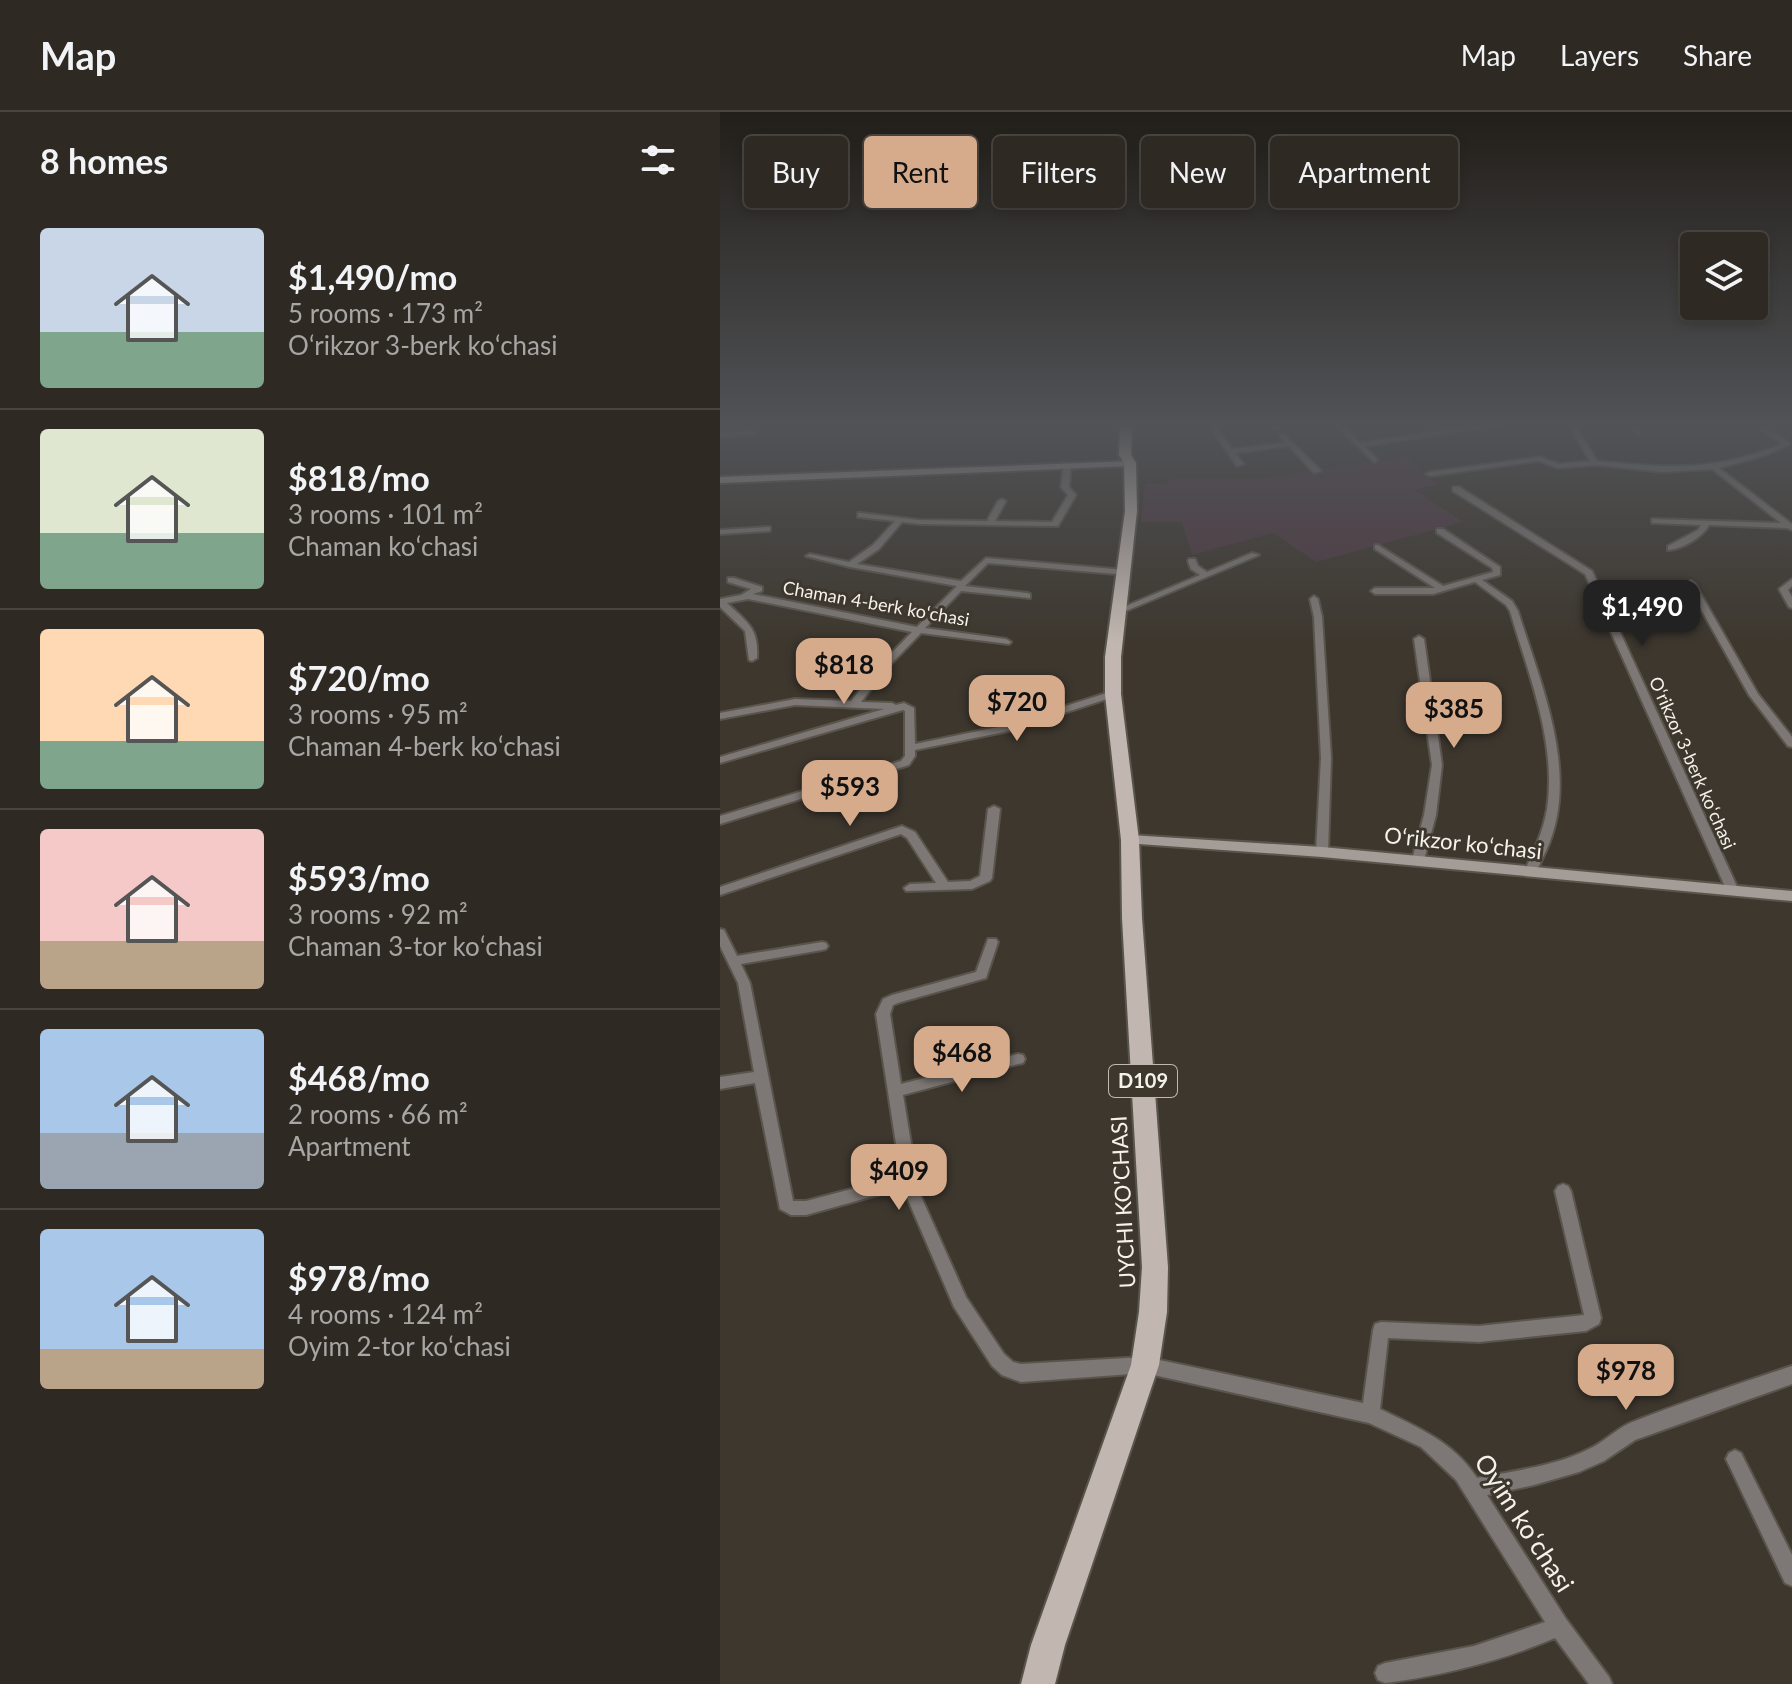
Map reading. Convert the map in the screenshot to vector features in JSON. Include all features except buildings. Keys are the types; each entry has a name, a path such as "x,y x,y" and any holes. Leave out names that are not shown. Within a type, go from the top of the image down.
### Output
{"main road":[{"name":"UYCHI KO'CHASI","path":"1038,1684 1048,1645 1145,1365 1153,1312 1155,1267 1132,918 1130,840 1113,694 1118,611 1125,573 1131,496"},
{"name":"Oʻrikzor koʻchasi","path":"1130,840 1418,860 1792,896"}],"street":[{"path":"861,515 990,523 1057,523 1071,496"},
{"name":"Oʻrikzor 3-berk koʻchasi","path":"1468,496 1589,573 1733,891"},
{"path":"1752,496 1791,527"},
{"path":"990,523 1002,501"},
{"path":"850,565 876,547 901,519"},
{"path":"1655,521 1791,527"},
{"path":"1671,548 1701,532 1706,523"},
{"path":"720,532 767,529"},
{"path":"1375,591 1442,589 1497,573 1498,570 1440,531"},
{"path":"1378,547 1442,589"},
{"path":"1118,611 1255,555"},
{"path":"810,556 1027,596"},
{"path":"854,704 918,630 988,560 1125,573"},
{"path":"1192,561 1195,568 1206,575"},
{"path":"1476,579 1512,607 1554,749 1551,826 1542,853 1530,872"},
{"name":"Chaman 4-berk koʻchasi","path":"720,602 759,588 731,580"},
{"path":"1792,582 1783,591 1792,605"},
{"path":"1691,584 1754,695 1792,744"},
{"name":"Chaman 4-berk koʻchasi","path":"740,597 918,630 1006,642"},
{"path":"1314,599 1318,617 1326,758 1322,852"},
{"name":"Chaman 4-berk koʻchasi","path":"720,602 753,632 752,658"},
{"path":"1418,860 1430,815 1437,765 1419,639"},
{"path":"911,748 1005,729 1113,694"},
{"path":"720,716 795,702 904,706 910,710 911,748 909,760 897,766 720,820"},
{"path":"720,760 904,706"},
{"path":"910,888 972,885 986,878 994,809"},
{"path":"720,891 902,830 911,835 944,886"},
{"path":"720,933 744,983 783,1199 791,1208 806,1208 909,1180"},
{"name":"Oyim koʻchasi","path":"992,942 981,975 897,998 883,1008 911,1192 960,1302 1003,1366 1021,1373 1145,1365 1371,1414 1440,1450 1458,1467 1473,1488 1559,1626 1602,1684"},
{"path":"735,961 822,946"},
{"path":"896,1091 1018,1059"},
{"path":"720,1083 762,1076"},
{"path":"1371,1414 1381,1330 1495,1333 1591,1321 1593,1308 1563,1191"},
{"path":"1473,1488 1534,1476 1586,1460 1625,1435 1704,1404 1792,1375"},
{"path":"1735,1459 1792,1576"},
{"path":"1385,1673 1436,1666 1527,1640 1559,1626"}],"shaded area":[{"path":"1144,496 1425,496 1463,522 1316,562 1273,533 1192,555 1182,522 1141,522"}]}
